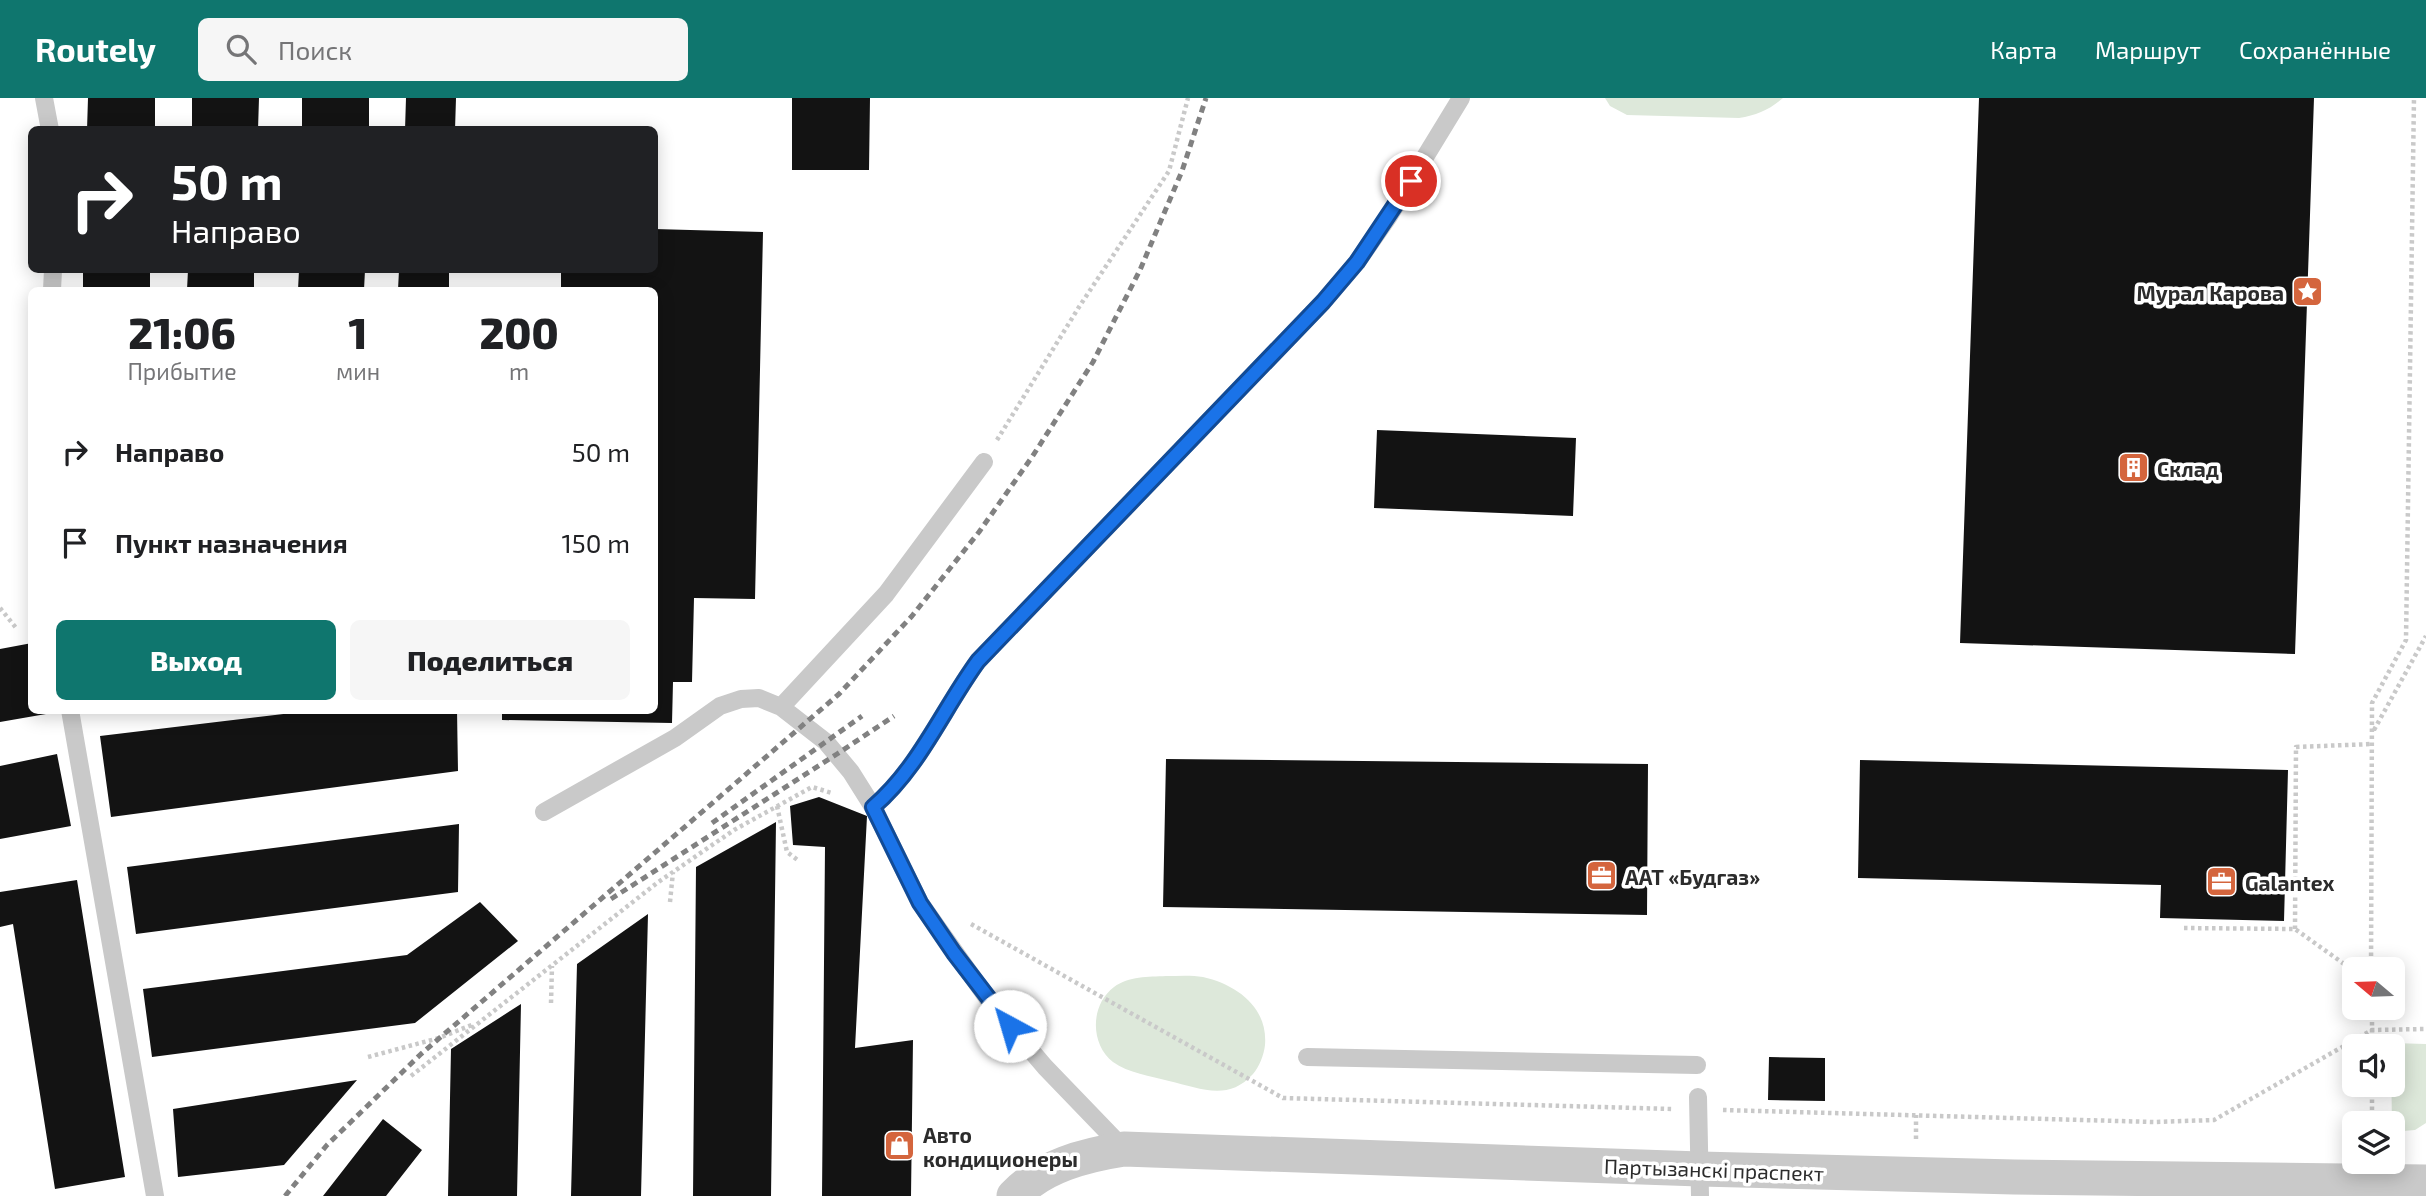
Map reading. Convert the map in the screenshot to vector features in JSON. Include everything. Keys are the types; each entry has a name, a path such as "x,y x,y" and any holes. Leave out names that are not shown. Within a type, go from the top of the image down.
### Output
{"street":[{"name":"Партызанскі праспект","path":"1014,1196 1054,1168 1088,1155 1124,1149 1700,1183 2181,1187 2426,1182"}],"lane":[{"path":"44,98 49,126"},
{"path":"873,807 905,775 956,691 978,661 1283,345 1348,272 1389,216 1461,98"},
{"path":"781,707 886,594 984,462"},
{"path":"544,812 675,738 720,706 741,699 759,698 781,707 826,742 851,772 873,807 920,903 993,1006 1045,1067 1124,1149"},
{"path":"71,714 155,1196"},
{"path":"1307,1057 1697,1065"},
{"path":"1698,1103 1700,1183"}],"path":[{"path":"984,462 1079,307 1169,171 1188,98"},
{"path":"2371,957 2372,703 2406,639 2414,98"},
{"path":"0,608 17,629"},
{"path":"2372,733 2426,636"},
{"path":"2295,929 2296,747 2372,744"},
{"path":"411,1076 673,872 734,830 812,787 873,807"},
{"path":"776,806 787,852 799,861"},
{"path":"670,902 673,872"},
{"path":"971,923 1283,1098 1698,1103 2154,1122 2214,1120 2372,1030 2426,1029"},
{"path":"2184,928 2295,929 2342,962"},
{"path":"551,1003 552,965"},
{"path":"2372,1020 2372,1034"},
{"path":"368,1056 439,1038 480,1021"}],"green space":[{"path":"1605,98 1783,98 1762,111 1739,118 1627,115 1610,106"},
{"path":"1166,976 1199,976 1216,981 1239,992 1256,1009 1265,1032 1264,1049 1257,1068 1243,1083 1224,1090 1203,1089 1133,1072 1119,1066 1105,1054 1097,1035 1096,1024 1100,1004 1106,995 1126,981"},
{"path":"2405,1043 2426,1044 2426,1123 2415,1130 2405,1131 2405,1111 2392,1111 2392,1097 2405,1097"}],"building":[{"path":"88,98 155,98 155,126 87,126"},
{"path":"192,98 259,98 258,126 192,126"},
{"path":"302,98 369,98 369,126 302,126"},
{"path":"406,98 456,98 455,126 405,126"},
{"path":"792,98 870,98 869,170 792,170"},
{"name":"Склад","path":"1979,98 2314,98 2295,654 1960,643"},
{"path":"658,229 763,232 755,599 694,598 692,682 673,682 672,723 502,720 502,714 658,714 658,287 561,287 561,273 658,273"},
{"path":"83,273 150,273 150,287 83,287"},
{"path":"188,273 254,273 254,287 187,287"},
{"path":"299,273 365,273 364,287 298,287"},
{"path":"399,273 449,273 449,287 398,287"},
{"path":"1377,430 1576,438 1573,516 1374,508"},
{"path":"28,644 28,714 46,714 0,722 0,649"},
{"path":"284,714 457,714 458,771 111,817 100,736"},
{"path":"57,754 71,826 0,839 0,766"},
{"path":"1166,759 1648,764 1647,915 1163,907"},
{"path":"1860,760 2288,770 2284,921 2160,918 2161,885 1858,878"},
{"path":"819,797 867,816 855,1048 913,1040 911,1196 822,1196 825,847 793,845 790,806"},
{"path":"776,822 771,1196 693,1196 696,867"},
{"path":"459,824 458,892 136,934 127,867"},
{"path":"77,880 125,1177 55,1189 13,924 0,927 0,892"},
{"path":"480,902 518,941 415,1023 152,1057 143,989 407,955"},
{"path":"648,914 641,1196 571,1196 577,964"},
{"path":"521,1004 517,1196 448,1196 451,1049"},
{"path":"1769,1057 1825,1058 1825,1101 1768,1100"},
{"path":"357,1080 284,1165 178,1177 173,1109"},
{"path":"383,1119 422,1150 386,1196 323,1196"}],"railway":[{"path":"285,1196 327,1145 421,1054 839,694 912,616 979,532 1032,457 1093,362 1140,270 1182,171 1206,98"},
{"path":"712,823 862,716"},
{"path":"611,899 894,716"}],"place":[{"name":"Мурал Карова","path":"2307,292"},
{"name":"Склад","path":"2134,468"},
{"name":"ААТ «Будгаз»","path":"1602,876"},
{"name":"Galantex","path":"2222,882"},
{"name":"Авто кондиционеры","path":"900,1146"}],"route":[{"path":"1010,1026 920,903 873,807 905,775 956,691 978,661 1323,302 1357,262 1411,181"}]}
